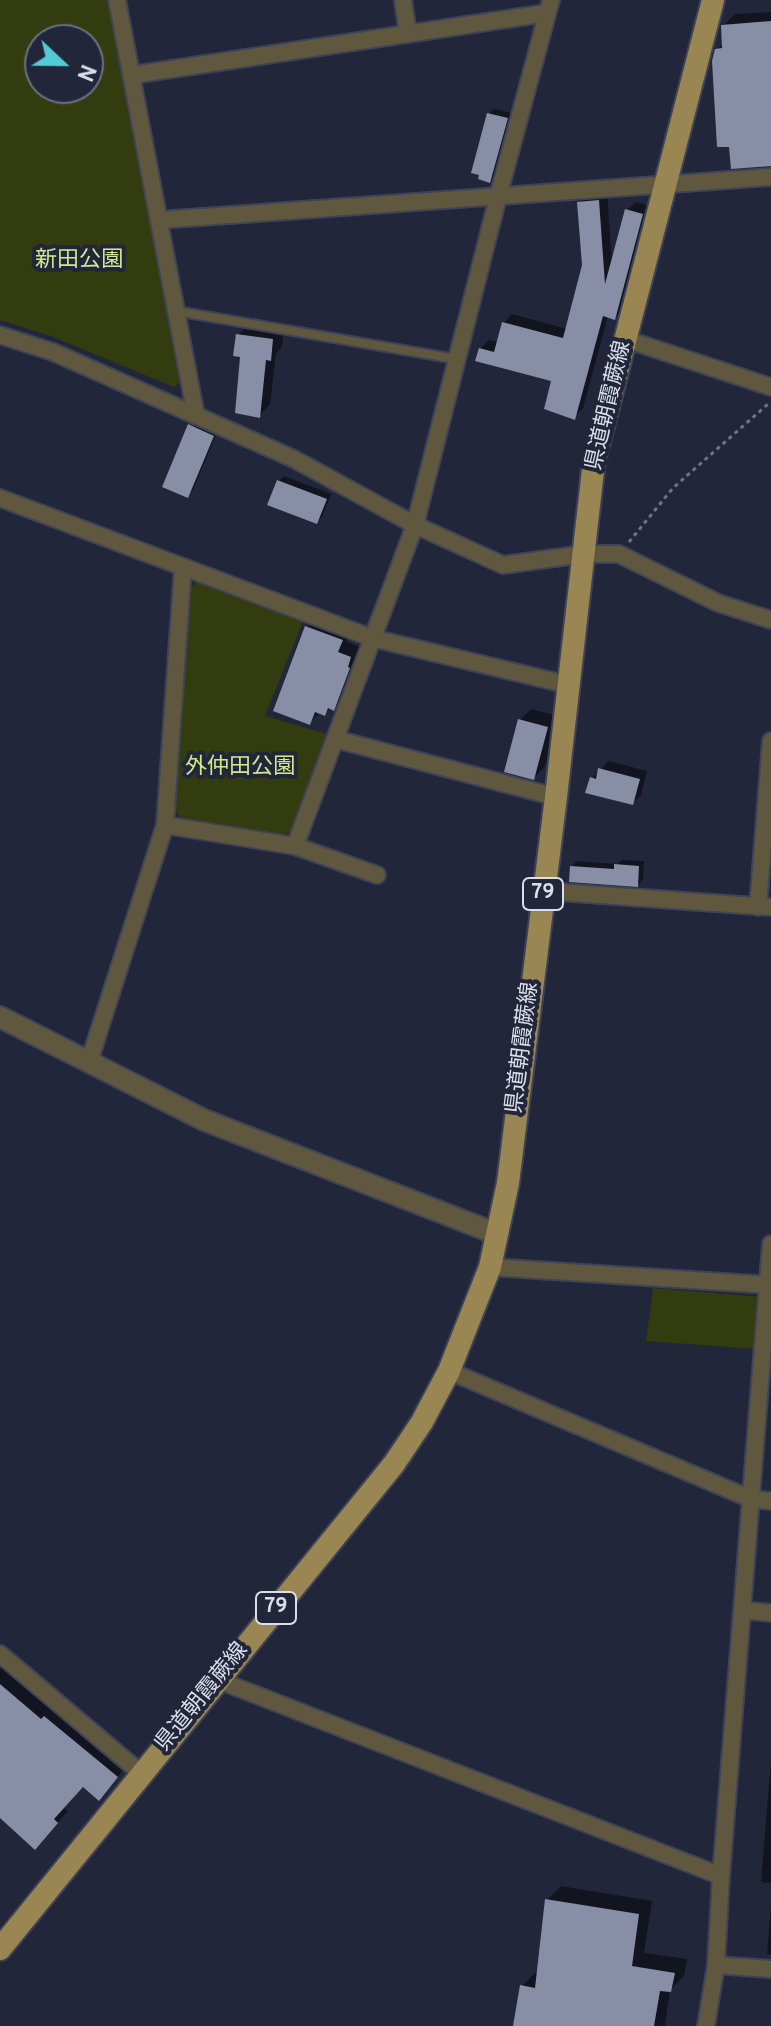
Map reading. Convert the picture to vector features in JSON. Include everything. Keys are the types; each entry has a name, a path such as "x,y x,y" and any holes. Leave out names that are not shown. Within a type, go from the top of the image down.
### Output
{"main road":[{"name":"県道朝霞蕨線","path":"0,1949 394,1464 422,1422 449,1371 490,1267 508,1183 594,461 713,0"}],"street":[{"path":"117,0 196,416"},
{"path":"403,0 408,34"},
{"path":"132,75 408,34 549,6 415,525 295,846"},
{"path":"159,220 771,177"},
{"path":"0,335 53,352 294,459 415,525 503,565 584,554 619,554 718,603 771,620"},
{"path":"625,339 771,387"},
{"path":"0,498 372,638 569,685"},
{"path":"89,1062 165,825 183,567"},
{"path":"335,739 556,797"},
{"path":"544,891 765,907 771,741"},
{"path":"165,825 295,846 377,875"},
{"path":"0,1017 204,1120 497,1234"},
{"path":"706,2026 716,1965 771,1244"},
{"path":"490,1267 770,1285"},
{"path":"449,1371 751,1499 771,1501"},
{"path":"742,1610 771,1613"},
{"path":"0,1654 142,1774"},
{"path":"218,1680 721,1876"},
{"path":"716,1965 771,1969"}],"lane":[{"path":"176,311 457,359"}],"path":[{"path":"619,554 673,488 771,401"}],"green space":[{"name":"新田公園","path":"0,0 110,0 181,381 174,387 51,336 0,320"},
{"name":"外仲田公園","path":"199,581 303,621 265,716 327,734 293,829 284,836 184,820 175,811 189,588"},
{"path":"653,1288 761,1297 758,1349 646,1341"}],"building":[{"path":"771,21 771,166 731,169 729,147 717,147 712,61 715,49 722,48 721,25"},
{"path":"487,113 508,118 490,183 471,173"},
{"path":"599,200 605,284 625,209 643,214 615,320 603,316 575,420 544,409 551,381 475,361 479,348 494,352 502,322 563,338 582,265 577,202"},
{"path":"236,334 273,339 271,361 266,360 260,418 235,413 240,357 233,356"},
{"path":"188,424 214,436 188,498 162,487"},
{"path":"277,480 327,499 317,524 267,505"},
{"path":"305,626 343,640 338,652 351,657 334,711 328,708 325,716 315,712 310,725 273,711"},
{"path":"518,719 548,727 534,780 504,772"},
{"path":"598,768 640,779 633,805 585,793 590,777 596,779"},
{"path":"614,864 639,866 638,887 569,882 570,866 614,869"},
{"path":"0,1684 118,1777 99,1801 83,1787 54,1819 58,1823 35,1850 0,1818"},
{"path":"545,1899 639,1914 632,1966 675,1973 671,1992 660,1991 654,2026 513,2026 520,1985 535,1988"}]}
